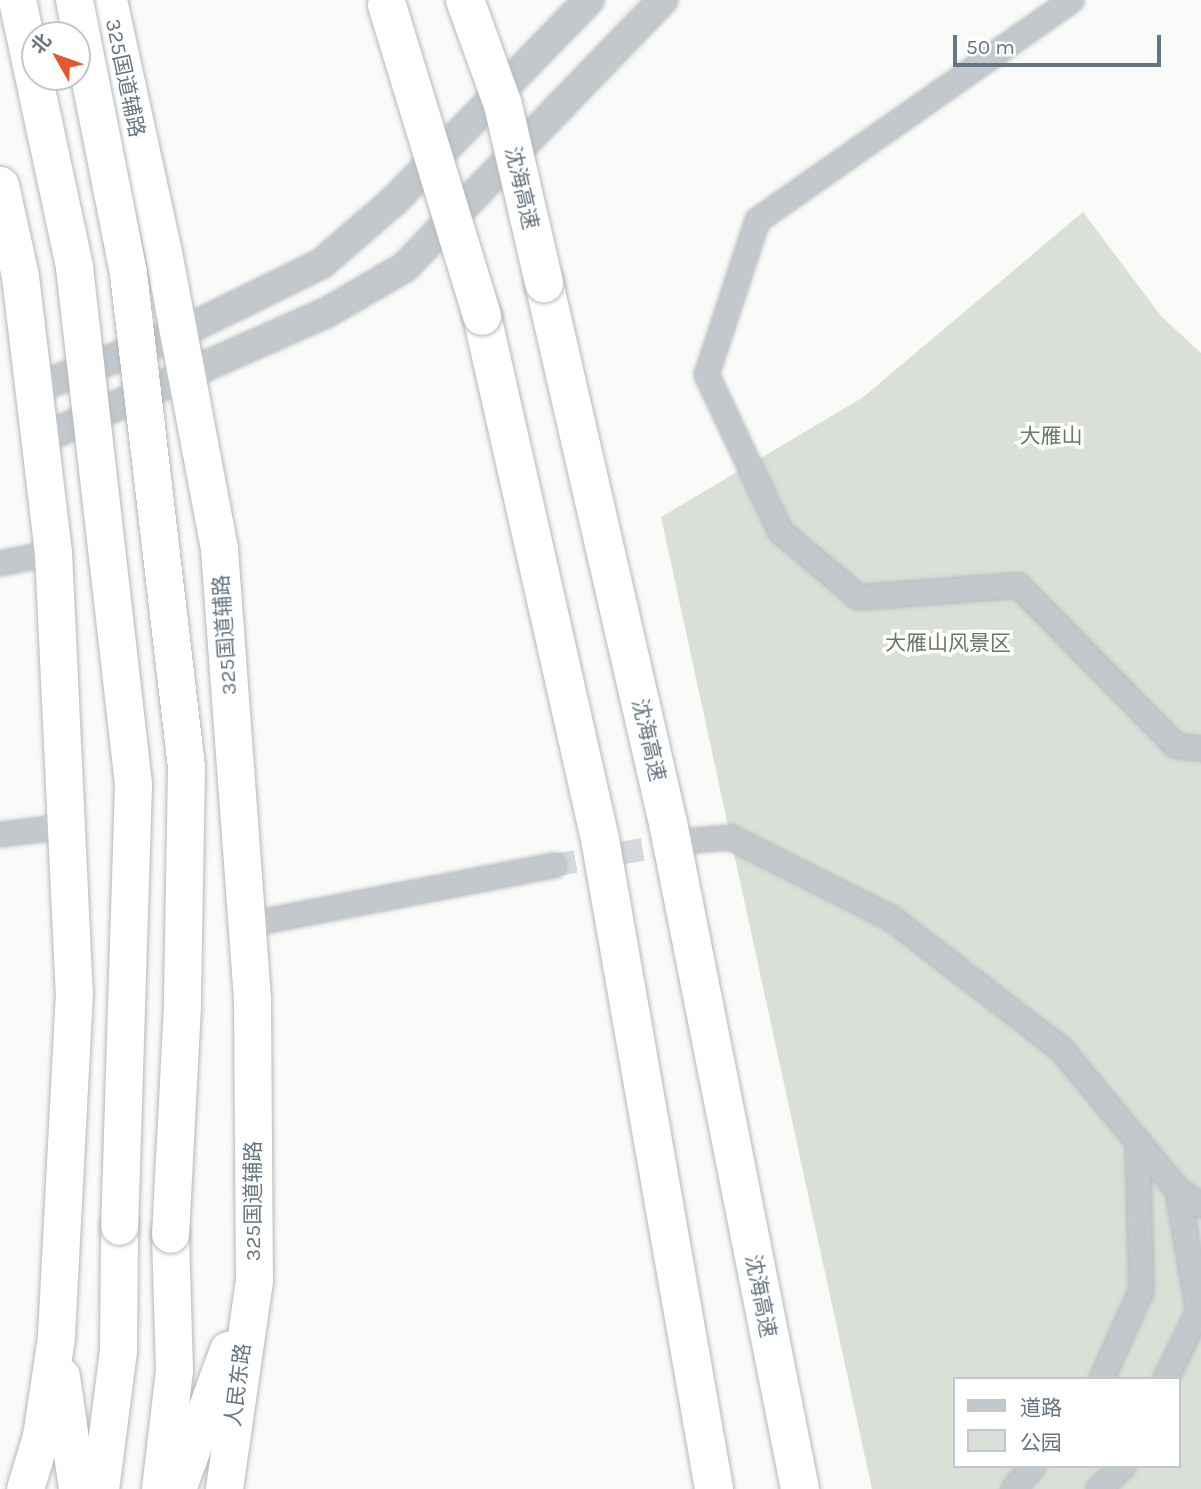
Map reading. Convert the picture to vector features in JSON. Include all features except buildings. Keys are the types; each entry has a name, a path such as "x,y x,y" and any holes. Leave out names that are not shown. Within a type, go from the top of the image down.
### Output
{"highway":[{"path":"17,0 74,267 133,784 119,1226 118,1351 100,1489"},
{"path":"74,0 128,273 186,766 182,1006 170,1234 174,1370 160,1489"},
{"name":"325国道辅路","path":"108,0 219,549 252,1000 254,1280"},
{"name":"沈海高速","path":"465,0 503,105 668,823 800,1489"},
{"path":"386,2 482,316 600,839 715,1489"},
{"path":"0,185 20,276 52,552 74,992 56,1337 41,1436 25,1489"},
{"path":"177,1489 254,1280"},
{"name":"人民东路","path":"224,1489 254,1280"},
{"path":"56,1337 77,1489"}],"street":[{"path":"33,389 177,334 321,264 395,200 589,0"},
{"path":"39,440 186,378 327,313 405,267 663,0"},
{"path":"1071,0 757,220 706,374 780,531 858,597 1018,585 1175,745 1201,748"},
{"path":"0,563 52,552"},
{"path":"0,834 66,826"},
{"path":"694,840 730,836 891,918 1061,1049 1177,1189 1201,1205"},
{"path":"247,923 553,865"},
{"path":"1102,1377 1141,1290 1137,1140"},
{"path":"1166,1377 1198,1311 1177,1189"},
{"path":"1013,1489 1030,1468"},
{"path":"1098,1489 1121,1468"}],"green space":[{"name":"大雁山风景区","path":"1083,212 1161,316 1201,353 1201,1489 872,1489 661,517 862,398"}],"tunnel":[{"path":"553,865 681,842"}],"park label":[{"name":"大雁山","path":"1051,436"}]}
